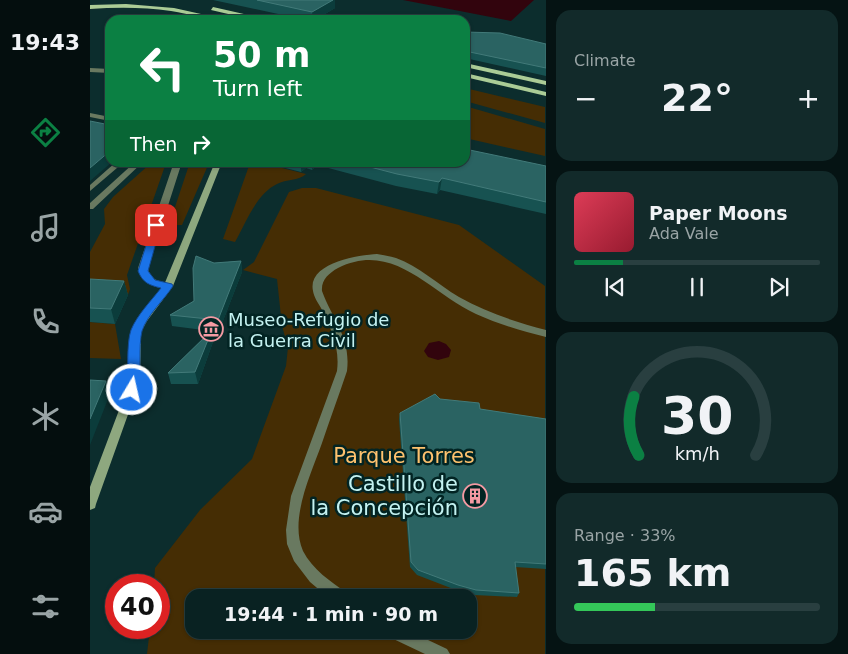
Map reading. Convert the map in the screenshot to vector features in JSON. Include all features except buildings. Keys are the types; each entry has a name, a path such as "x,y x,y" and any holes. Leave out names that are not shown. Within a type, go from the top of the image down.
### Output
{"main road":[{"path":"90,1 102,0"},
{"path":"90,7 132,4 158,6 201,15"},
{"path":"202,6 241,15"},
{"path":"470,66 546,83"},
{"path":"470,77 546,94"}],"street":[{"path":"90,70 105,71"},
{"path":"90,115 105,117"},
{"path":"90,189 115,167"},
{"path":"90,207 134,167"},
{"path":"168,286 149,280 144,275 143,268 176,167"},
{"path":"90,504 134,381 136,332 143,319 168,286 217,167"},
{"path":"330,589 316,579 300,560 292,536 292,516 297,496 345,359 340,335 320,298 317,287 327,270 352,259 369,257 402,262 470,308 521,328 546,334"},
{"path":"410,639 442,654"}],"green space":[{"path":"470,89 545,107 545,123 470,102"},
{"path":"470,107 545,129 545,156 470,139"},
{"path":"147,167 165,167 127,275 130,289 128,295 90,293 90,252 105,224 104,209 113,197"},
{"path":"207,167 182,225 169,225 188,168"},
{"path":"249,167 278,167 306,174 300,178 281,182 270,189 257,202 235,242 223,239"},
{"name":"Parque Torres","path":"302,188 316,188 459,225 545,286 545,654 147,654 149,639 170,639 170,574 155,574 155,568 200,510 252,459 286,366 288,347 282,326 277,279 243,270 254,262 289,192"},
{"path":"90,322 115,324 121,359 90,358"}],"shaded area":[{"path":"403,0 534,0 511,21"},
{"path":"439,341 446,344 451,350 449,357 438,360 428,357 424,351 429,343"}],"place":[{"name":"Museo-Refugio de la Guerra Civil","path":"211,329"},
{"name":"Castillo de la Concepción","path":"475,496"}],"route":[{"path":"132,390 136,366 136,332 140,323 168,286 161,286 152,282 144,275 143,271 156,225"}]}
